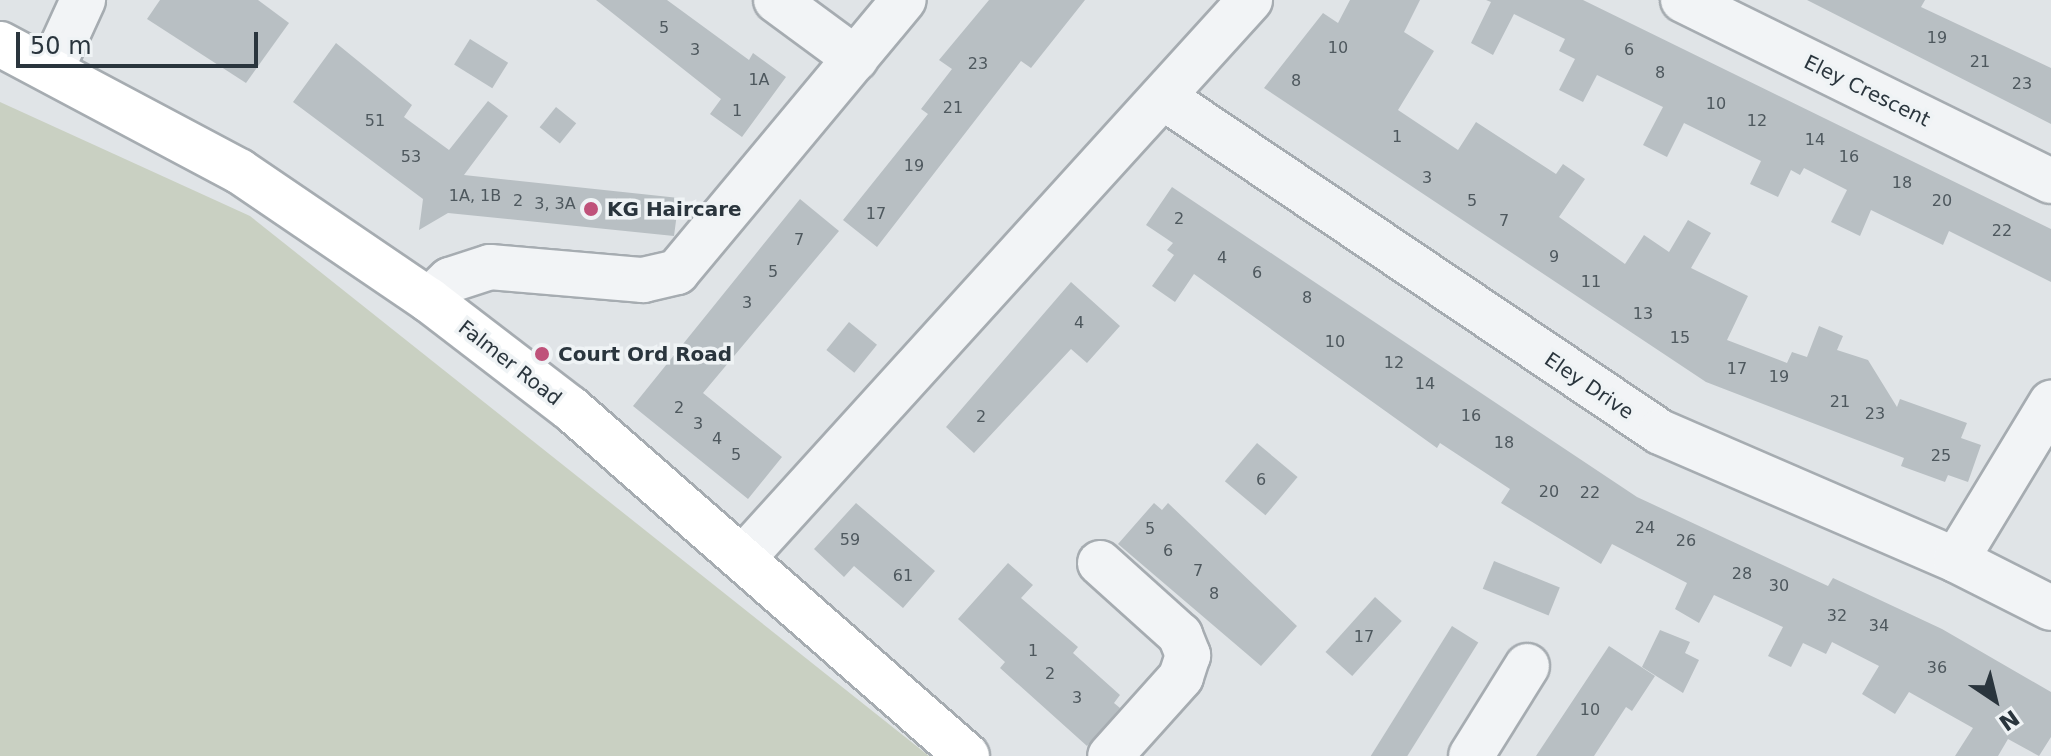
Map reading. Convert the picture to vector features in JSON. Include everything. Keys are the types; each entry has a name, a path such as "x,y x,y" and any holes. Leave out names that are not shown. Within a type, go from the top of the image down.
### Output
{"main road":[{"name":"Falmer Road","path":"0,44 52,68 239,171 429,300 570,408 967,756"}],"street":[{"path":"52,68 83,0"},
{"path":"776,0 856,59"},
{"path":"429,300 450,280 508,265 662,278 691,262 904,0"},
{"path":"743,558 1250,0"},
{"name":"Eley Crescent","path":"1683,0 2051,181"},
{"name":"Eley Drive","path":"1163,97 1660,432 1956,560 2051,608"},
{"path":"1956,560 2051,403"},
{"path":"1100,563 1180,635 1188,655 1181,677 1110,756"},
{"path":"1471,756 1527,666"}],"shaded area":[{"path":"0,102 250,216 929,756 0,756"}],"building":[{"path":"160,0 258,0 289,23 246,83 147,19"},
{"path":"596,0 667,0 749,60 753,53 786,77 742,137 710,114 721,99"},
{"path":"989,0 1085,0 1031,68 1021,61 877,247 843,220 928,114 921,109 952,69 939,60"},
{"path":"1350,0 1420,0 1404,32 1434,51 1398,110 1458,150 1476,122 1556,174 1563,164 1585,179 1559,217 1625,264 1644,235 1669,252 1688,220 1711,233 1691,268 1748,296 1727,340 1787,363 1792,352 1807,357 1819,326 1843,336 1837,350 1868,360 1897,407 1900,399 1967,423 1961,438 1981,445 1968,482 1948,475 1945,482 1901,466 1904,458 1706,382 1264,88 1323,13 1338,23"},
{"path":"1486,0 1583,0 2051,229 2051,282 1949,231 1943,245 1871,210 1860,236 1831,222 1847,190 1804,168 1800,175 1791,170 1778,197 1750,184 1761,161 1684,123 1667,157 1643,145 1663,107 1597,75 1583,102 1559,90 1575,59 1559,51 1565,39 1514,14 1493,55 1471,43 1491,2"},
{"path":"1807,0 1925,0 1921,7 2051,68 2051,124"},
{"path":"470,39 508,63 492,88 454,64"},
{"path":"336,43 412,105 404,117 449,150 488,101 508,116 464,175 679,198 674,236 448,213 419,230 423,199 293,102"},
{"path":"556,107 576,123 560,144 540,127"},
{"path":"1172,187 1637,497 1828,586 1833,578 1942,629 2051,692 2051,737 2039,756 2008,739 1998,756 1955,756 1973,728 1909,692 1895,714 1862,694 1879,666 1832,642 1826,654 1803,643 1791,667 1768,656 1783,627 1714,595 1699,623 1675,609 1687,583 1612,544 1601,564 1501,503 1510,489 1440,443 1437,448 1194,274 1175,302 1152,286 1174,255 1167,250 1173,243 1146,225"},
{"path":"800,199 839,231 703,393 782,457 748,499 633,406"},
{"path":"1071,282 1120,326 1087,363 1071,349 974,453 946,427"},
{"path":"849,322 877,345 854,373 826,350"},
{"path":"1257,443 1298,477 1265,515 1225,481"},
{"path":"856,503 935,571 903,608 854,566 844,577 814,549"},
{"path":"1154,503 1162,510 1168,503 1297,626 1261,666 1118,544"},
{"path":"1494,561 1560,588 1549,615 1483,589"},
{"path":"1008,563 1033,585 1021,598 1078,647 1073,653 1120,695 1114,703 1120,708 1087,746 1000,668 1005,662 958,619"},
{"path":"1375,597 1402,621 1352,676 1325,652"},
{"path":"1452,626 1478,642 1407,756 1371,756"},
{"path":"1660,630 1690,642 1685,653 1699,660 1683,693 1642,667"},
{"path":"1609,646 1655,676 1632,711 1626,707 1594,756 1536,756"}],"place":[{"name":"KG Haircare","path":"591,209"},
{"name":"Court Ord Road","path":"542,354"}]}
